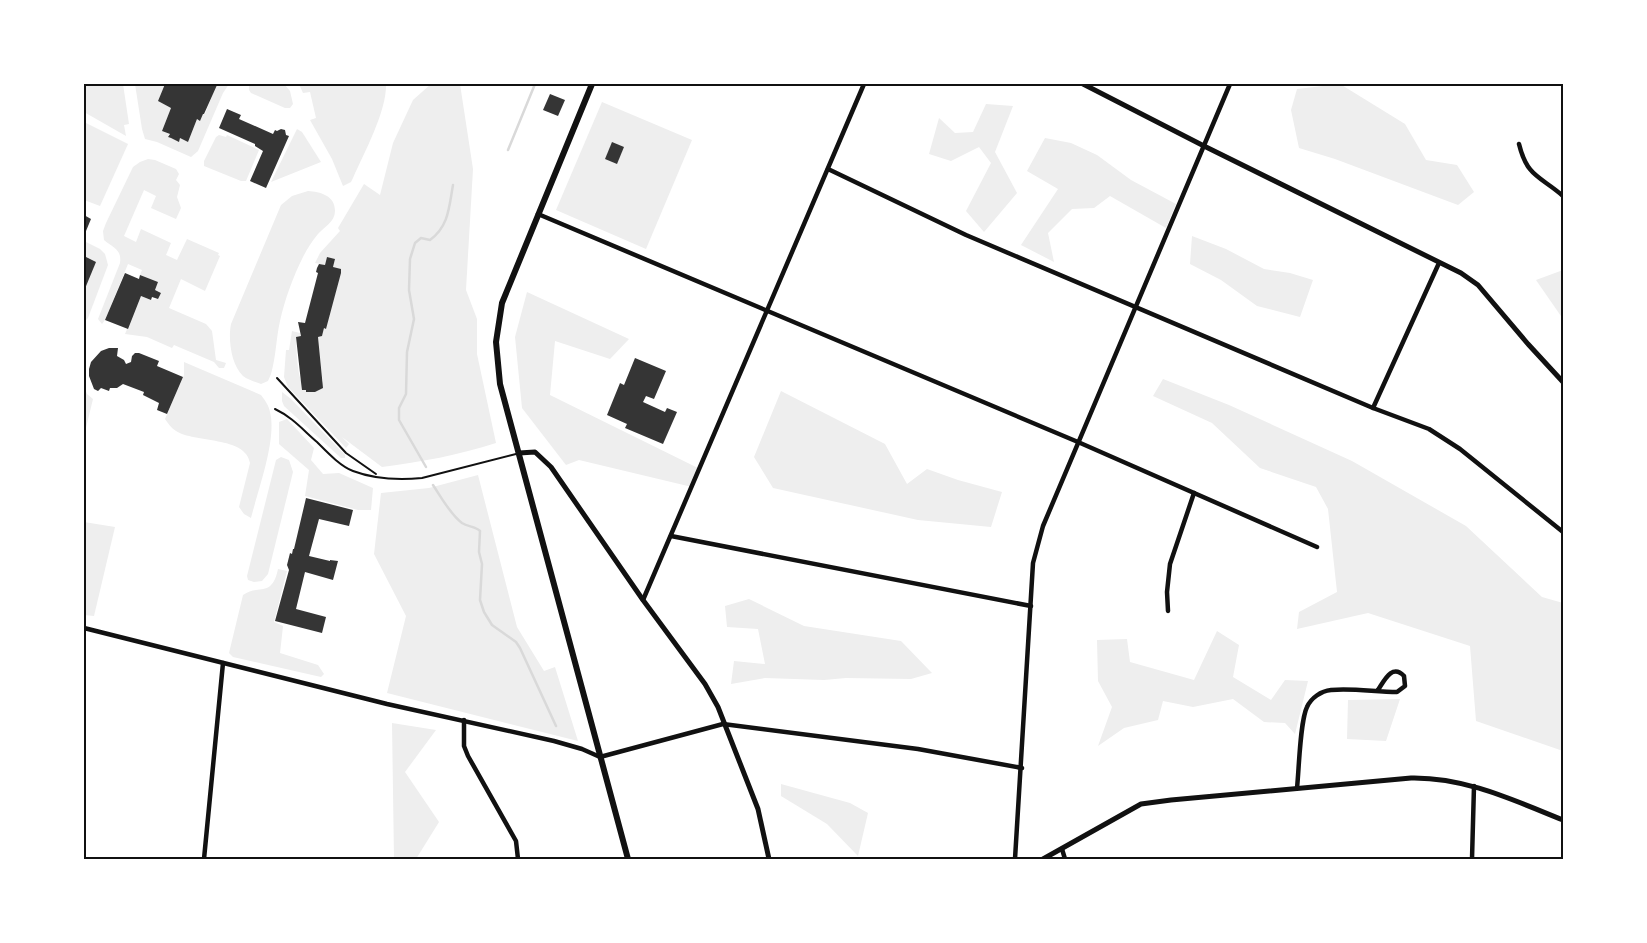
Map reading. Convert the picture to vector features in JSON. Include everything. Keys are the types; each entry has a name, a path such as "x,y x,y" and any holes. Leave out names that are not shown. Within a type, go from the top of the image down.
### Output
{"main road":[{"path":"592,84 506,291 497,329 498,370 628,859"}],"street":[{"path":"643,600 864,84"},
{"path":"1083,84 1461,274 1478,286 1563,382"},
{"path":"1015,859 1033,564 1043,526 1230,84"},
{"path":"1519,144 1523,160 1536,177 1563,196"},
{"path":"828,169 966,235 1374,408 1429,428 1460,449 1563,532"},
{"path":"538,214 1078,442 1317,547"},
{"path":"1374,408 1439,263"},
{"path":"519,453 535,452 551,467 643,600 705,684 718,707 758,809 769,859"},
{"path":"1168,611 1167,592 1170,564 1194,493"},
{"path":"671,536 1031,606"},
{"path":"84,628 387,704 582,748 600,757 725,724 918,749 1022,768"},
{"path":"204,859 223,663"},
{"path":"1297,788 1304,719 1310,702 1320,694 1331,690 1401,691 1406,683 1404,676 1399,672 1392,672 1378,690"},
{"path":"464,720 464,746 516,841 518,859"},
{"path":"1043,859 1141,804 1297,788 1425,778 1453,781 1474,786 1563,820"},
{"path":"1472,859 1474,786"},
{"path":"1062,849 1064,859"}],"lane":[{"path":"276,378 346,453 377,476"},
{"path":"275,409 286,414 334,458 352,471 377,476 397,479 422,478 519,453"}],"shaded area":[{"path":"84,84 123,84 129,124 124,125 126,136 84,112"},
{"path":"135,84 165,84 158,101 171,108 162,131 169,134 168,137 178,141 180,138 188,142 197,119 200,120 203,114 205,114 216,86 215,84 229,84 223,93 198,151 191,157 157,142 145,139"},
{"path":"249,84 284,84 290,91 293,104 290,108 285,108 251,93"},
{"path":"299,84 386,84 383,107 374,132 351,182 343,186 332,159 310,120 316,118 310,92 303,93"},
{"path":"431,84 460,84 473,169 466,290 477,319 477,354 496,443 440,458 382,467 342,437 349,444 346,448 288,387 284,377 286,350 289,350 292,331 300,333 301,336 296,337 296,342 301,381 308,391 318,391 323,381 318,337 322,336 324,328 326,328 337,287 333,267 335,259 327,257 325,265 315,263 320,253 340,231 338,228 364,184 380,195 393,143 413,100"},
{"path":"1340,84 1405,124 1426,160 1457,165 1474,192 1458,205 1335,159 1299,148 1291,110 1297,89"},
{"path":"602,102 692,140 646,249 556,210"},
{"path":"986,104 1013,106 995,152 1017,193 984,232 966,211 991,163 979,147 951,161 929,154 939,118 955,133 973,132"},
{"path":"84,122 128,144 100,206 84,200"},
{"path":"297,129 302,132 321,162 271,182"},
{"path":"219,135 226,137 227,135 259,150 246,181 241,181 204,166 204,161 216,137"},
{"path":"1045,138 1071,143 1097,155 1131,180 1176,204 1166,228 1110,196 1094,208 1072,209 1048,233 1054,262 1021,245 1058,189 1027,171"},
{"path":"148,159 176,169 179,174 176,180 180,185 177,197 181,208 176,219 151,208 156,196 144,190 124,236 136,242 141,229 171,243 166,255 177,260 187,239 219,253 218,255 220,256 205,291 181,279 169,308 206,324 212,331 216,360 226,363 224,368 219,368 214,362 174,345 172,348 147,337 125,334 141,296 151,300 158,299 161,293 155,290 158,282 140,275 142,270 128,264 105,320 102,324 98,319 120,263 120,255 114,247 104,240 103,231 133,167"},
{"path":"308,191 317,192 330,198 334,206 335,215 312,242 296,272 282,313 271,374 268,381 261,384 243,376 233,359 230,344 231,324 281,205 292,196"},
{"path":"1192,236 1226,249 1264,269 1290,273 1313,280 1300,317 1257,306 1221,280 1190,264"},
{"path":"84,241 100,249 105,254 108,265 88,318 84,322"},
{"path":"1563,270 1563,319 1536,280"},
{"path":"527,292 629,339 610,359 555,341 550,395 700,469 692,487 579,460 566,465 522,408 515,337"},
{"path":"184,362 261,395 269,408 271,436 269,450 251,518 244,514 239,507 250,463 246,454 230,444 184,435 174,430 165,419 184,375"},
{"path":"1163,379 1229,405 1352,461 1466,526 1542,597 1563,603 1563,751 1476,721 1470,646 1368,613 1297,629 1299,612 1337,592 1328,509 1316,487 1260,468 1212,423 1153,396"},
{"path":"84,386 87,394 93,399 84,436"},
{"path":"781,391 885,444 907,484 927,469 1002,492 991,527 918,520 773,488 754,457"},
{"path":"282,392 345,455 345,458 341,458 284,406"},
{"path":"287,419 314,448 311,460 323,474 339,473 373,488 371,510 358,510 305,496 309,470 279,444 279,422"},
{"path":"281,457 289,460 293,472 268,574 262,581 254,582 248,580 247,576 276,460"},
{"path":"478,475 517,627 544,671 555,667 578,741 387,693 406,616 374,554 381,493 429,488"},
{"path":"84,522 115,527 94,616 84,615"},
{"path":"278,569 287,571 274,622 283,626 280,653 318,665 324,674 321,677 233,657 229,653 243,595 254,590 269,587"},
{"path":"749,599 804,626 901,641 932,673 911,679 846,678 824,680 765,678 731,684 734,661 765,664 758,629 727,627 725,606"},
{"path":"1217,631 1239,645 1233,677 1271,700 1285,680 1308,681 1295,734 1285,723 1264,722 1233,699 1193,707 1163,701 1158,720 1124,728 1098,746 1112,707 1098,681 1097,640 1127,639 1130,662 1194,680"},
{"path":"1400,699 1386,741 1347,739 1348,700"},
{"path":"392,723 436,730 405,772 439,822 416,859 394,859"},
{"path":"781,784 850,803 868,813 858,856 827,824 781,796"}],"building":[{"path":"165,84 217,85 200,121 197,119 188,142 180,138 179,142 168,137 170,134 162,131 171,108 158,101"},
{"path":"550,94 565,100 558,116 543,110"},
{"path":"227,109 241,115 239,119 273,134 275,130 281,129 285,130 286,135 289,136 266,188 250,181 263,151 255,146 255,144 219,128"},
{"path":"612,142 624,147 617,164 605,159"},
{"path":"84,215 91,219 86,231 84,230"},
{"path":"84,256 96,262 84,291"},
{"path":"327,257 335,259 333,267 341,269 341,273 326,329 324,328 322,336 318,337 323,388 315,392 306,392 306,390 302,390 301,382 296,337 301,336 298,322 305,323 318,273 316,272 317,268 319,264 325,265"},
{"path":"125,273 139,279 140,275 158,282 155,290 161,293 158,299 152,297 151,300 141,296 128,329 105,320"},
{"path":"109,348 118,348 117,356 124,360 126,364 131,362 132,356 135,353 139,353 159,361 157,366 183,377 167,414 157,410 159,403 143,395 144,392 123,384 117,388 110,388 109,391 101,388 98,391 94,389 89,376 91,362 101,351"},
{"path":"635,358 666,371 654,399 646,396 643,402 665,412 667,408 677,412 663,444 625,428 627,424 607,415 620,383 624,385"},
{"path":"306,498 353,510 349,526 319,519 309,556 338,561 333,580 305,572 296,609 326,617 322,633 275,621 289,570 287,565 290,553 292,554 294,549"}],"waterway":[{"path":"508,150 535,84"},
{"path":"426,467 399,420 399,408 406,394 407,352 414,319 409,290 410,259 415,243 421,238 430,240 441,229 447,216 453,185"},
{"path":"433,485 458,519 464,524 480,531 479,552 482,564 480,600 484,612 492,625 516,642 520,648 556,726"}]}
